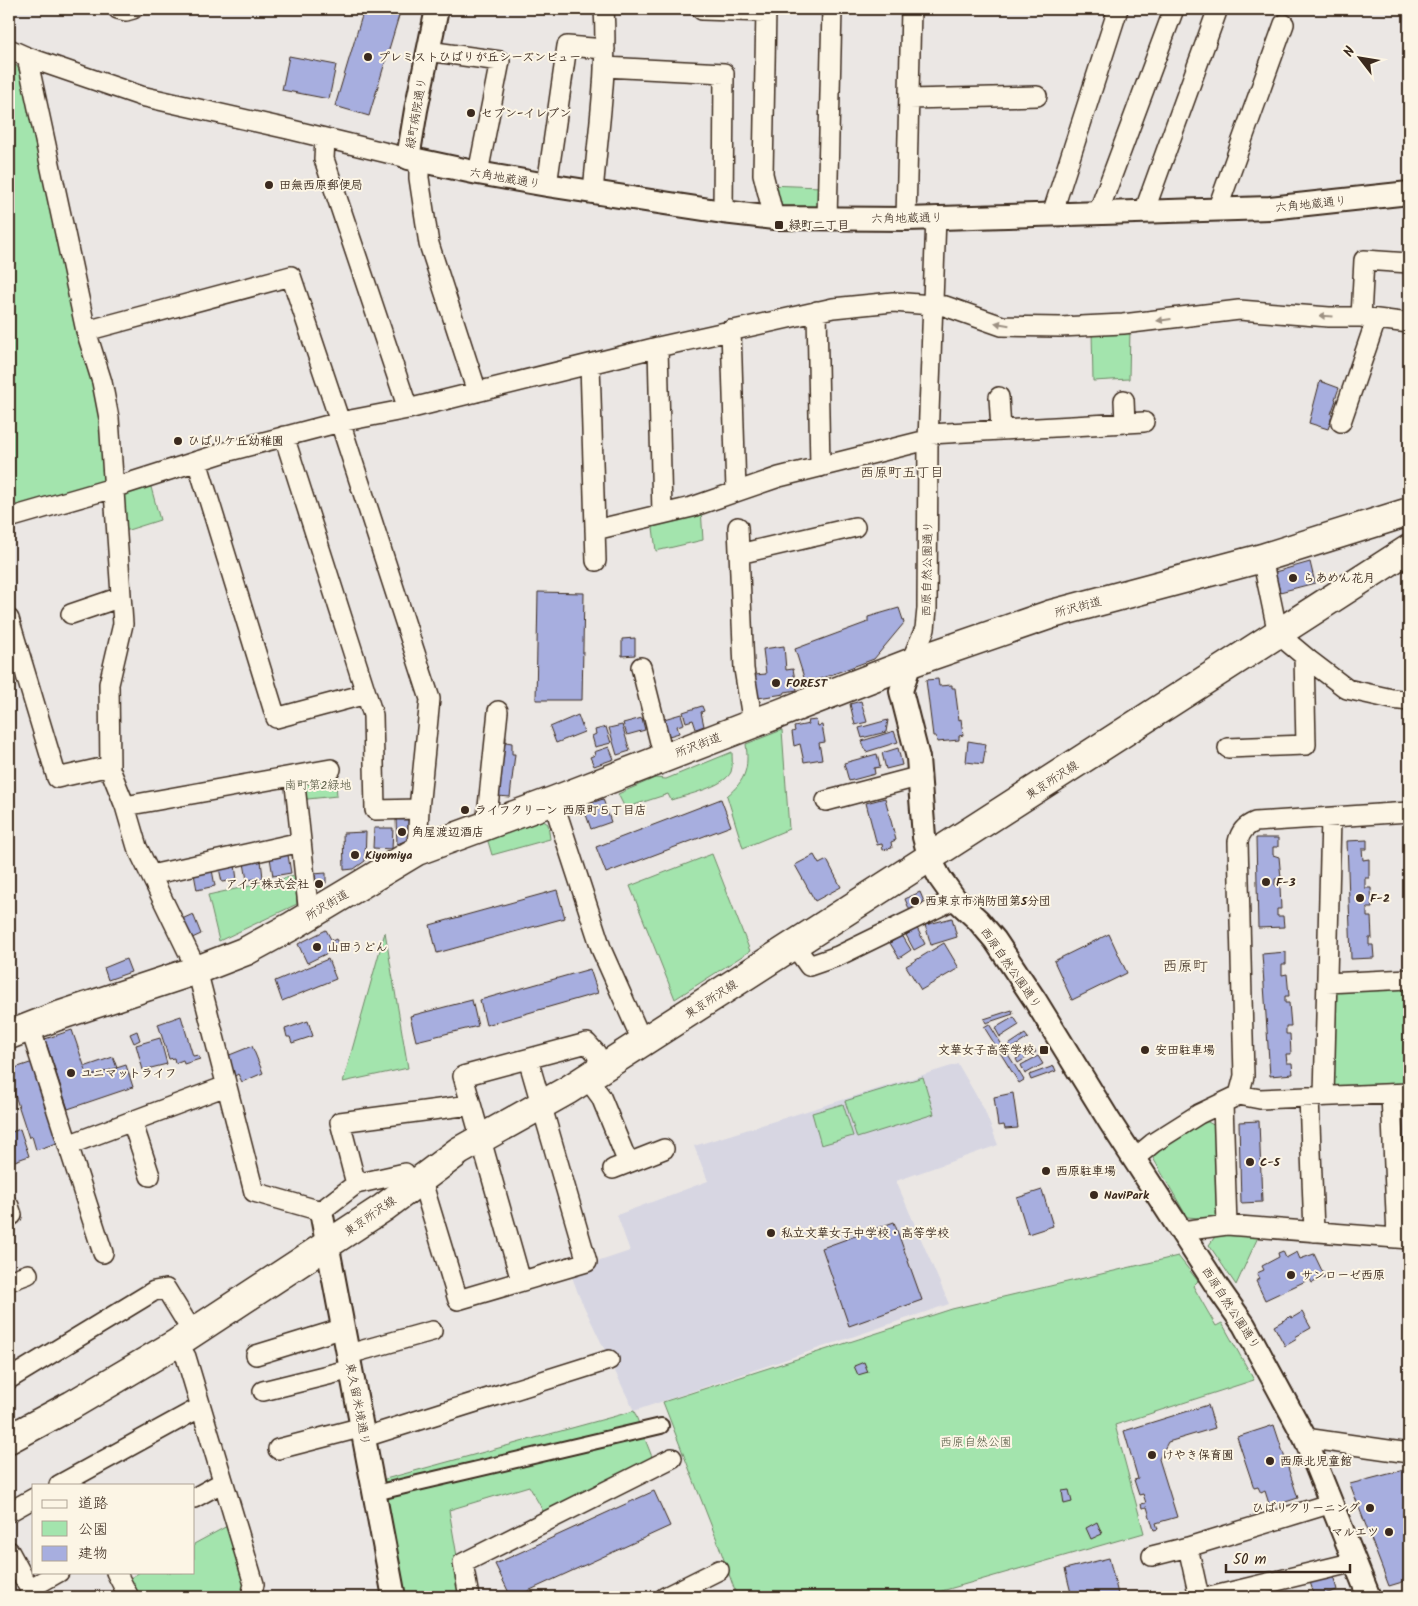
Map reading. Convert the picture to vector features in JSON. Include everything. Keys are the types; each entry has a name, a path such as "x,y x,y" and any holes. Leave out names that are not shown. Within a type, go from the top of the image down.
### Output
{"main road":[{"name":"所沢街道","path":"19,1031 55,1017 197,970 246,951 417,851 554,801 910,663 1052,614 1262,558 1409,512"},
{"name":"東京所沢線","path":"9,1439 72,1405 185,1338 383,1208 459,1151 542,1106 643,1043 1409,550"}],"street":[{"path":"118,9 126,11 133,9"},
{"name":"緑町病院通り","path":"414,160 416,110 437,9"},
{"path":"592,192 604,58 604,9"},
{"path":"827,219 832,9"},
{"path":"906,219 911,9"},
{"path":"1052,214 1118,9"},
{"path":"1098,213 1174,9"},
{"path":"702,10 766,10 763,174 774,218"},
{"path":"1144,212 1216,13"},
{"path":"1217,210 1284,24"},
{"path":"547,185 566,46 604,58 724,74 723,212"},
{"path":"9,49 141,96 414,160 420,178 429,244 477,392"},
{"path":"428,51 500,61 478,173"},
{"path":"28,57 86,331 102,382 109,418 124,624 109,684 110,766 125,806 137,847 197,970 254,1192 321,1211 356,1184 405,1173 417,1182 458,1300 587,1262 528,1059"},
{"path":"909,99 1037,96"},
{"path":"325,139 324,159 408,409"},
{"name":"六角地蔵通り","path":"414,160 547,185 774,218 906,219 1270,208 1409,193"},
{"name":"西原自然公園通り","path":"936,217 932,305 927,609 925,629 910,663 901,691 918,758 921,776 924,837 930,859 940,878 955,899 978,920 995,940 1218,1288 1244,1325 1305,1438 1369,1597"},
{"path":"1341,422 1369,318 1364,260 1409,263"},
{"path":"86,331 291,276 430,700 419,809 417,851"},
{"path":"9,518 284,436 340,422 408,409 658,347 817,311 893,302 945,306 1002,326 1060,327 1123,324 1239,310 1369,318 1409,323"},
{"path":"817,311 820,467"},
{"path":"731,330 736,491"},
{"path":"658,347 662,514"},
{"path":"590,364 596,561"},
{"path":"1000,397 1001,430"},
{"path":"1124,400 1125,423"},
{"path":"595,530 692,507 779,477 929,438 1001,430 1144,422"},
{"path":"284,436 373,715 375,810 419,809"},
{"path":"197,461 276,718 366,694"},
{"path":"739,554 803,546 855,527"},
{"path":"738,528 744,669 753,724"},
{"path":"1262,558 1278,634 1347,689 1409,701"},
{"path":"71,614 121,597"},
{"path":"9,619 57,778 110,766"},
{"path":"1228,748 1306,745 1304,656"},
{"path":"642,667 664,758"},
{"path":"486,826 498,712"},
{"path":"125,806 331,769"},
{"path":"294,776 310,915"},
{"path":"826,801 921,776"},
{"path":"554,801 602,951 643,1043"},
{"path":"1227,1225 1231,1099 1244,1076 1239,835 1243,829 1255,822 1409,812"},
{"path":"1314,1232 1316,1097 1327,983 1331,818"},
{"path":"151,875 301,842"},
{"path":"794,945 809,966 838,956 955,899"},
{"path":"1327,983 1409,979"},
{"path":"19,1031 68,1145 103,1253"},
{"path":"521,1281 463,1076 587,1043 596,1053 594,1073 621,1166 664,1149"},
{"path":"68,1145 226,1086"},
{"path":"1135,1158 1199,1114 1231,1099 1260,1100 1400,1093 1403,1239 1227,1225 1182,1231"},
{"path":"356,1184 340,1122 470,1105"},
{"path":"132,1121 150,1176"},
{"name":"東久留米境通り","path":"321,1211 376,1493 394,1597"},
{"path":"9,1281 28,1274"},
{"path":"9,1379 154,1291 166,1289 185,1338 186,1357 254,1584 251,1597"},
{"path":"256,1355 344,1328"},
{"path":"263,1391 350,1362 432,1331"},
{"path":"278,1449 364,1432 608,1360"},
{"path":"61,1484 201,1407"},
{"path":"376,1493 661,1426"},
{"path":"1305,1438 1409,1453"},
{"path":"469,1597 463,1563 672,1458"},
{"path":"195,1497 223,1482"},
{"path":"9,1512 32,1499"},
{"path":"1152,1556 1188,1548 1332,1503"},
{"path":"1188,1548 1199,1597"},
{"path":"9,1551 31,1593 56,1574"},
{"path":"1210,1597 1355,1562"},
{"path":"665,1597 719,1570"},
{"path":"117,1574 129,1597"}],"shaded area":[{"name":"私立文華女子中学校・高等学校","path":"958,1064 984,1109 998,1145 896,1181 949,1304 634,1411 579,1296 570,1271 630,1251 617,1215 708,1181 694,1146"}],"green space":[{"path":"9,63 17,66 29,94 98,387 109,484 9,512"},
{"path":"768,185 821,187 821,211 768,212"},
{"path":"1130,330 1129,379 1093,381 1092,331"},
{"path":"149,480 160,520 122,532 117,492"},
{"path":"701,508 703,540 656,551 652,520"},
{"path":"782,730 789,829 743,848 727,796 745,773 747,760 746,744"},
{"path":"732,752 731,772 721,782 704,790 671,800 668,794 625,808 618,794 655,778 666,779"},
{"name":"南町第2緑地","path":"335,770 337,796 298,800 295,777"},
{"path":"539,818 548,824 550,839 492,855 487,838"},
{"path":"712,854 750,951 675,999 630,886"},
{"path":"295,876 297,904 219,941 208,895"},
{"path":"385,932 408,1068 343,1082"},
{"path":"1409,984 1409,1085 1326,1088 1330,987"},
{"path":"923,1077 934,1114 857,1138 845,1101"},
{"path":"843,1104 853,1136 821,1145 812,1113"},
{"path":"1206,1121 1219,1128 1221,1208 1213,1219 1187,1217 1153,1158 1158,1150"},
{"path":"1217,1234 1259,1235 1236,1285 1209,1245"},
{"name":"西原自然公園","path":"1178,1256 1198,1281 1193,1286 1216,1326 1222,1323 1254,1380 1115,1425 1144,1533 921,1597 737,1597 717,1540 663,1402 952,1309"},
{"path":"634,1411 654,1462 546,1516 529,1486 449,1510 464,1597 400,1597 378,1481"},
{"path":"231,1524 249,1583 245,1597 136,1597 127,1580 137,1574 195,1574 195,1543"}],"building":[{"name":"プレミストひばりが丘シーズンビュー","path":"364,9 401,9 369,116 335,106"},
{"path":"289,56 336,65 329,99 282,90"},
{"path":"1320,381 1339,388 1328,429 1309,423"},
{"path":"1310,562 1315,583 1280,592 1275,572"},
{"path":"538,592 584,593 582,700 536,700"},
{"path":"899,608 904,623 874,659 806,684 795,649 868,622 868,617"},
{"path":"635,638 635,655 622,656 622,639"},
{"path":"784,646 786,670 793,669 797,690 758,698 755,675 766,674 763,649"},
{"path":"938,679 939,686 952,685 952,688 955,688 963,735 959,736 959,740 937,742 936,736 933,736 926,680"},
{"path":"861,701 867,722 855,725 850,704"},
{"path":"702,706 704,711 701,712 704,726 696,729 693,720 686,722 683,712"},
{"path":"681,714 684,724 677,726 679,733 669,736 664,719"},
{"path":"578,715 584,732 556,743 550,727"},
{"path":"642,718 645,730 627,735 623,723"},
{"path":"816,720 818,726 822,725 825,742 819,743 822,759 804,762 800,744 794,746 792,732 795,731 794,727 809,724 808,721"},
{"path":"888,720 886,732 862,738 859,728"},
{"path":"622,725 630,751 617,755 609,728"},
{"path":"606,727 611,743 595,747 592,736 596,734 595,730"},
{"path":"894,731 898,742 866,752 862,741"},
{"path":"501,736 506,736 506,742 512,743 512,754 515,754 510,797 497,796"},
{"path":"968,741 986,744 983,764 966,762"},
{"path":"609,747 614,759 594,766 590,757 595,755 594,752"},
{"path":"898,748 902,765 886,769 882,753"},
{"path":"877,754 880,767 874,768 875,774 849,781 844,763"},
{"path":"885,798 896,840 891,842 892,848 883,850 882,844 877,845 866,803"},
{"path":"603,799 611,822 591,829 583,806"},
{"path":"721,799 731,826 606,873 596,847"},
{"path":"409,818 410,839 397,844 396,819"},
{"path":"374,828 393,828 392,849 373,848"},
{"path":"366,832 365,861 354,869 344,870 343,833"},
{"name":"F-3","path":"1256,838 1278,838 1278,847 1273,847 1273,855 1279,857 1281,878 1275,879 1275,885 1280,886 1281,909 1277,909 1277,916 1283,916 1284,927 1258,928"},
{"name":"F-2","path":"1367,840 1367,849 1362,849 1363,860 1369,859 1369,878 1365,878 1365,888 1371,888 1372,908 1367,908 1367,917 1371,917 1372,938 1369,938 1369,945 1373,945 1374,958 1351,959 1347,841"},
{"path":"288,855 291,873 273,876 270,858"},
{"path":"814,855 819,864 827,860 841,887 815,901 795,865"},
{"path":"261,860 263,878 247,880 244,863"},
{"path":"235,865 237,880 222,882 219,868"},
{"path":"212,870 215,886 197,890 194,874"},
{"path":"326,873 326,883 314,890 313,874"},
{"path":"557,890 565,918 437,953 430,925"},
{"path":"920,892 925,904 910,911 905,899"},
{"path":"193,914 201,934 190,939 182,919"},
{"path":"952,918 957,937 931,945 925,925"},
{"path":"917,928 925,944 914,950 906,935"},
{"path":"326,930 332,941 336,939 340,947 307,963 298,944"},
{"path":"1109,934 1127,973 1072,1000 1054,961"},
{"path":"902,935 911,950 899,958 890,943"},
{"path":"944,943 959,968 921,990 906,966"},
{"path":"1286,952 1286,964 1282,964 1282,975 1287,974 1289,996 1285,996 1285,1003 1289,1003 1291,1026 1286,1026 1286,1034 1290,1034 1291,1054 1286,1054 1287,1063 1292,1063 1293,1074 1270,1076 1262,954"},
{"path":"126,959 131,972 108,980 104,968"},
{"path":"328,959 336,979 282,1001 275,981"},
{"path":"590,969 598,993 486,1025 480,1000"},
{"path":"472,1000 478,1026 416,1041 410,1016"},
{"path":"1012,1010 1013,1014 986,1023 984,1019"},
{"path":"181,1016 193,1056 198,1055 200,1059 184,1064 183,1060 175,1063 174,1058 169,1059 158,1024"},
{"path":"1014,1017 1019,1025 1000,1037 995,1028"},
{"path":"308,1021 313,1036 292,1043 290,1037 287,1037 285,1029"},
{"path":"989,1024 1024,1080 1019,1083 984,1027"},
{"name":"ユニマットライフ","path":"72,1030 88,1077 126,1065 133,1087 68,1109 45,1039"},
{"path":"137,1031 140,1040 134,1043 130,1034"},
{"path":"1025,1034 1028,1038 1009,1050 1007,1046"},
{"path":"160,1038 167,1064 143,1070 136,1045"},
{"path":"252,1046 263,1073 242,1082 238,1074 235,1076 227,1056"},
{"path":"1033,1048 1036,1052 1018,1063 1016,1059"},
{"path":"1038,1056 1043,1064 1025,1074 1021,1065"},
{"path":"113,1057 117,1068 88,1077 84,1067"},
{"path":"33,1062 60,1142 36,1150 32,1136 29,1138 9,1077 9,1070"},
{"path":"1054,1066 1056,1071 1031,1080 1029,1075"},
{"path":"1013,1093 1018,1128 1005,1129 1004,1125 998,1126 994,1097"},
{"name":"C-5","path":"1259,1121 1262,1202 1241,1203 1239,1122"},
{"path":"20,1129 29,1156 9,1163 9,1133"},
{"path":"1042,1190 1053,1226 1028,1234 1017,1198"},
{"path":"894,1222 922,1300 849,1326 822,1248"},
{"name":"サンローゼ西原","path":"1283,1251 1286,1258 1297,1252 1300,1259 1314,1254 1325,1277 1312,1283 1310,1279 1265,1300 1256,1281 1260,1279 1257,1273 1264,1270 1262,1266 1279,1257 1278,1253"},
{"path":"1302,1312 1311,1328 1295,1337 1297,1339 1285,1346 1274,1326"},
{"path":"864,1362 868,1372 858,1375 854,1366"},
{"path":"1208,1405 1215,1428 1168,1442 1159,1459 1177,1517 1156,1523 1158,1529 1154,1530 1147,1507 1142,1508 1141,1504 1146,1503 1143,1494 1139,1495 1134,1480 1138,1479 1124,1431"},
{"path":"1274,1425 1298,1498 1270,1507 1265,1491 1261,1493 1258,1487 1254,1488 1237,1437"},
{"name":"マルエツ","path":"1404,1470 1409,1471 1409,1580 1389,1586 1350,1484"},
{"path":"1069,1490 1072,1502 1064,1504 1062,1491"},
{"path":"654,1491 670,1526 515,1597 511,1597 495,1564"},
{"path":"1097,1522 1102,1534 1091,1539 1086,1528"},
{"path":"1109,1558 1118,1594 1114,1595 1114,1597 1072,1597 1065,1569"},
{"path":"1333,1575 1337,1590 1315,1597 1310,1582"}],"place":[{"name":"プレミストひばりが丘シーズンビュー","path":"368,57"},
{"name":"セブン-イレブン","path":"471,113"},
{"name":"田無西原郵便局","path":"269,185"},
{"name":"緑町二丁目","path":"779,225"},
{"name":"ひばりケ丘幼稚園","path":"178,441"},
{"name":"らあめん花月","path":"1293,578"},
{"name":"FOREST","path":"776,683"},
{"name":"ライフクリーン 西原町５丁目店","path":"465,810"},
{"name":"角屋渡辺酒店","path":"402,832"},
{"name":"Kiyomiya","path":"355,855"},
{"name":"F-3","path":"1266,882"},
{"name":"アイチ株式会社","path":"319,884"},
{"name":"F-2","path":"1360,898"},
{"name":"西東京市消防団第5分団","path":"915,901"},
{"name":"山田うどん","path":"317,947"},
{"name":"文華女子高等学校","path":"1044,1050"},
{"name":"安田駐車場","path":"1145,1050"},
{"name":"ユニマットライフ","path":"71,1073"},
{"name":"C-5","path":"1250,1162"},
{"name":"西原駐車場","path":"1046,1171"},
{"name":"NaviPark","path":"1094,1195"},
{"name":"私立文華女子中学校・高等学校","path":"771,1233"},
{"name":"サンローゼ西原","path":"1291,1275"},
{"name":"けやき保育園","path":"1152,1455"},
{"name":"西原北児童館","path":"1270,1461"},
{"name":"ひばりクリーニング","path":"1370,1508"},
{"name":"マルエツ","path":"1389,1532"}],"district":[{"name":"西原町五丁目","path":"902,472"},
{"name":"西原町","path":"1185,966"}]}
